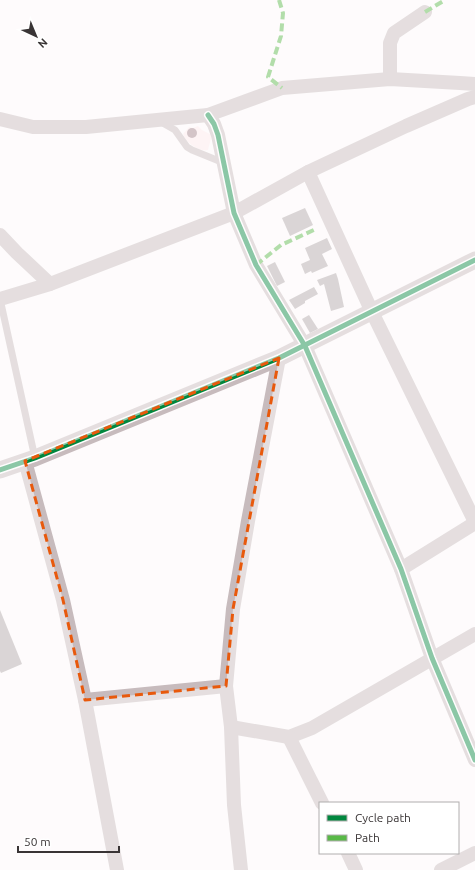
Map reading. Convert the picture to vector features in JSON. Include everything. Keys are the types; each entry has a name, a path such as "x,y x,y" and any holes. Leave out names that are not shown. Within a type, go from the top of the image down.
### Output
{"street":[{"path":"390,79 390,43 394,33 425,12"},
{"path":"0,119 33,127 86,127 208,115 282,88 390,79 475,84"},
{"path":"0,299 50,284 234,212 308,172 413,123 475,97"},
{"path":"208,115 214,124 218,135 234,212 256,265 305,346 401,569 432,658 475,760"},
{"path":"308,172 372,312 475,522 401,569"},
{"path":"0,235 50,284"},
{"path":"0,470 30,460 279,358 475,260"},
{"path":"241,870 234,805 231,727 226,686 233,608 279,358"},
{"path":"30,460 85,700 117,870"},
{"path":"231,727 289,737 312,728 475,634"},
{"path":"85,700 226,686"},
{"path":"289,737 322,802"},
{"path":"441,870 475,853"},
{"path":"348,854 356,870"}],"lane":[{"path":"158,120 175,130 187,147 224,163"},
{"path":"0,299 30,460"}],"highlighted area":[{"path":"279,358 233,609 226,686 85,700 63,600 25,461"}],"shaded area":[{"path":"198,126 202,130 212,135 208,150 201,150 193,146 187,141 183,134 189,127 193,128"}],"building":[{"path":"305,208 313,225 290,236 282,218"},
{"path":"327,238 332,249 322,254 328,266 312,273 311,271 305,274 301,264 310,260 305,248"},
{"path":"275,262 285,282 277,286 267,266"},
{"path":"336,273 344,307 331,311 324,284 320,286 317,280"},
{"path":"314,287 318,294 305,301 305,303 295,309 289,300"},
{"path":"309,315 318,329 310,333 302,319"},
{"path":"0,610 22,664 1,673 0,671"}],"marked path":[{"path":"279,0 283,13 281,36 268,77 282,88"},
{"path":"425,12 445,0"},
{"path":"256,265 281,245 316,229"}],"cycle path":[{"path":"208,115 214,124 218,135 234,213 256,265 305,346 401,569 432,658 475,760"},
{"path":"0,470 35,458 279,358 475,260"}]}
